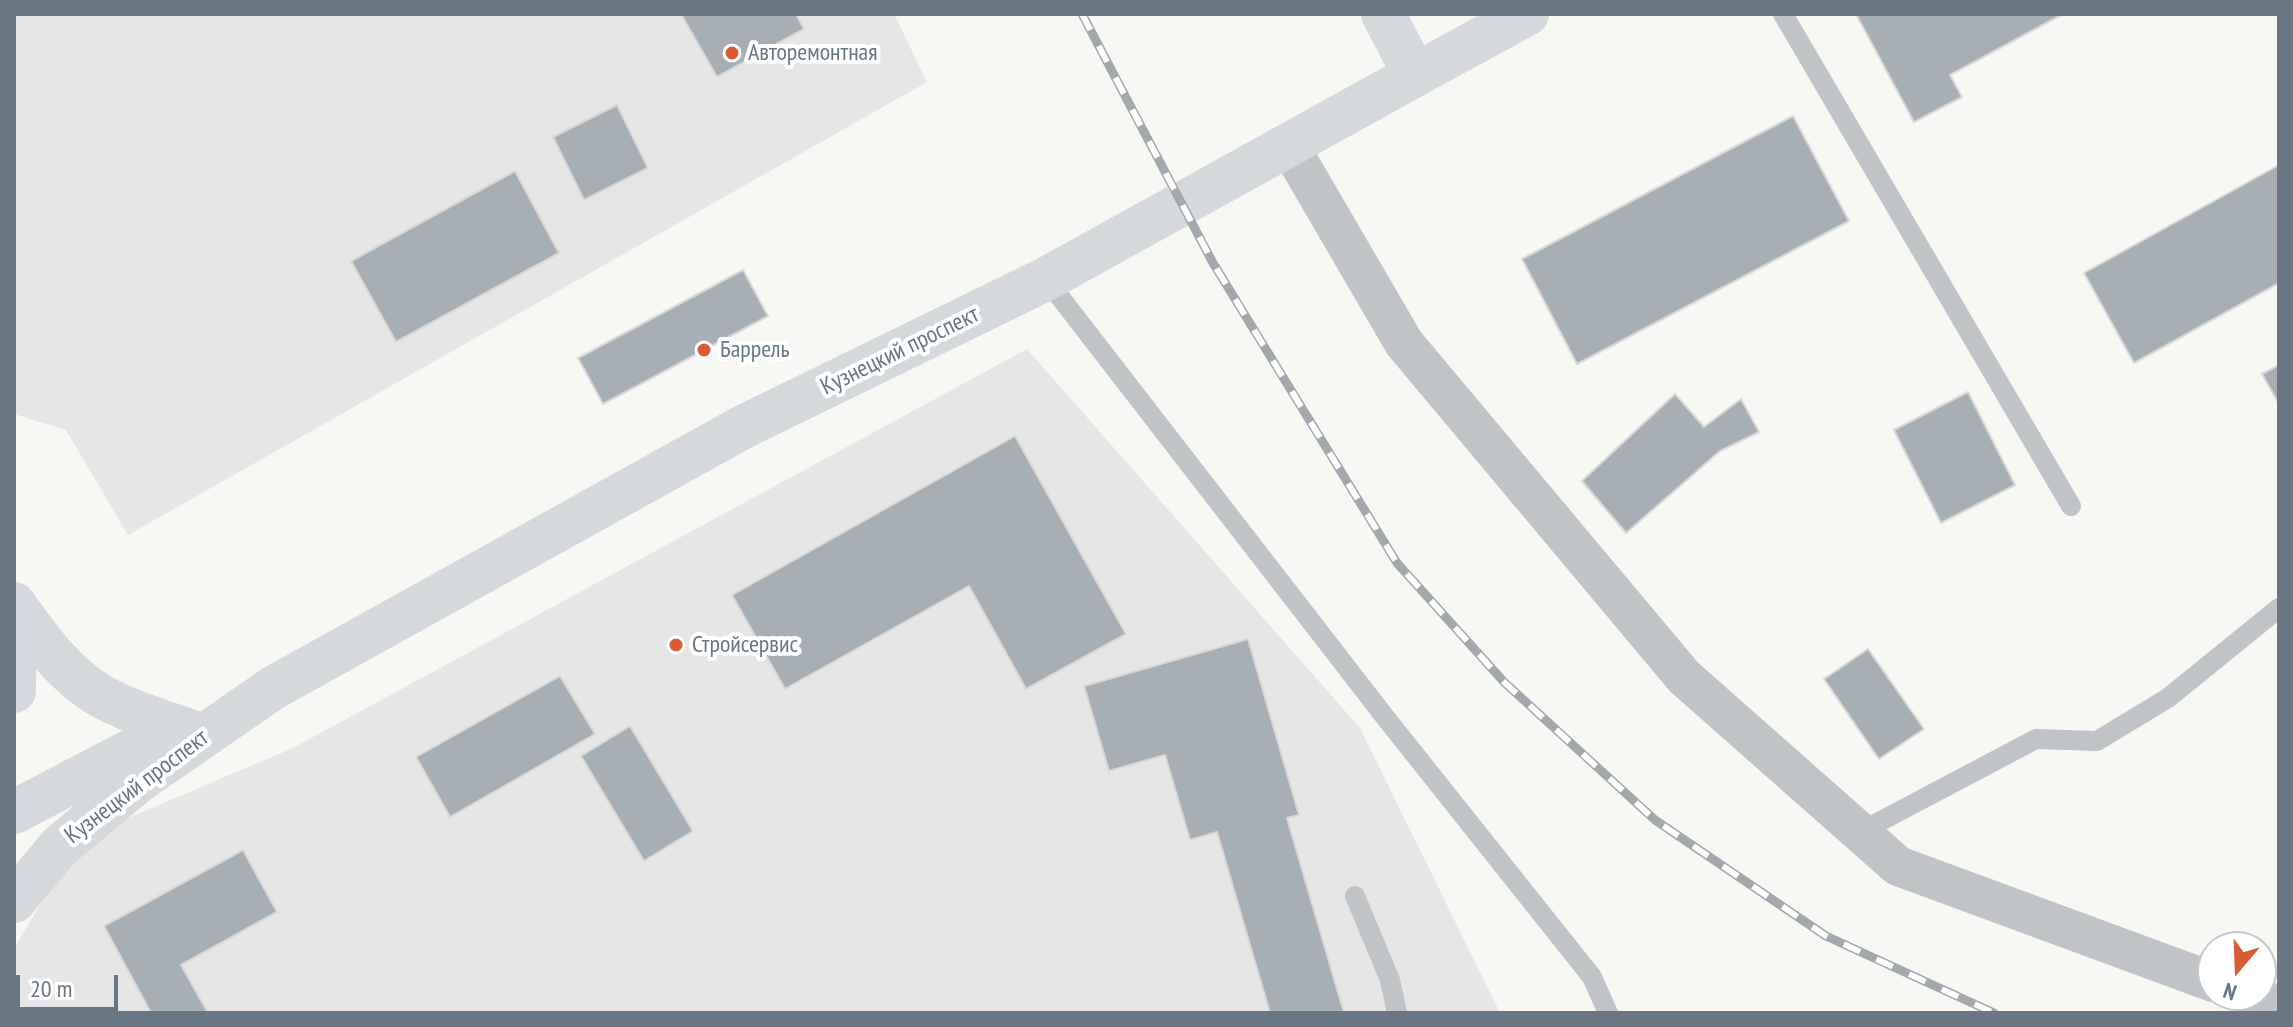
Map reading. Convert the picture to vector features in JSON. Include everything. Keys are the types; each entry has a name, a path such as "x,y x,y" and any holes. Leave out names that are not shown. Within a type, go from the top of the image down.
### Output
{"main road":[{"path":"1383,14 1415,75"},
{"name":"Кузнецкий проспект","path":"14,812 190,731 273,688 743,427 1046,279 1527,14"},
{"path":"14,604 54,657 78,680 99,695 190,731"},
{"path":"14,659 14,691"},
{"name":"Кузнецкий проспект","path":"14,901 59,847 137,782 190,731"}],"street":[{"path":"1288,144 1404,343 1684,677 1898,866 2197,976"}],"lane":[{"path":"1783,14 2071,506"},
{"path":"1046,279 1376,705 1592,977 1608,1013"},
{"path":"1860,832 2036,739 2097,741 2168,698 2279,608"},
{"path":"1355,896 1390,980 1397,1013"}],"shaded area":[{"path":"14,14 894,14 927,82 128,535 66,430 14,414"},
{"path":"1027,349 1360,728 1500,1013 14,1013 14,948 51,887 107,827 293,748"}],"building":[{"name":"Авторемонтная","path":"681,14 796,14 804,29 717,77"},
{"path":"1856,14 2063,14 1950,75 1962,97 1914,122"},
{"path":"617,105 648,168 584,200 553,137"},
{"path":"1793,116 1849,221 1577,364 1522,259"},
{"path":"2279,165 2279,283 2134,363 2084,273"},
{"path":"515,171 559,253 396,342 351,261"},
{"path":"743,270 768,316 603,404 578,358"},
{"path":"2279,365 2279,404 2262,374"},
{"path":"1968,392 2015,485 1941,523 1894,430"},
{"path":"1675,394 1704,427 1741,399 1759,432 1720,451 1626,533 1582,481"},
{"path":"1015,436 1126,634 1026,689 969,586 785,689 732,595"},
{"path":"1248,639 1299,815 1287,818 1344,1013 1270,1013 1217,832 1190,840 1165,755 1109,771 1084,686"},
{"path":"1868,649 1924,729 1879,759 1824,679"},
{"path":"560,676 595,734 450,817 416,757"},
{"path":"630,726 693,831 644,861 581,756"},
{"path":"243,850 277,912 181,965 208,1013 151,1013 104,926"}],"railway":[{"path":"1082,14 1213,263 1397,563 1504,682 1655,820 1826,936 1994,1013"}],"place":[{"name":"Авторемонтная","path":"732,53"},
{"name":"Баррель","path":"704,350"},
{"name":"Стройсервис","path":"676,645"}]}
